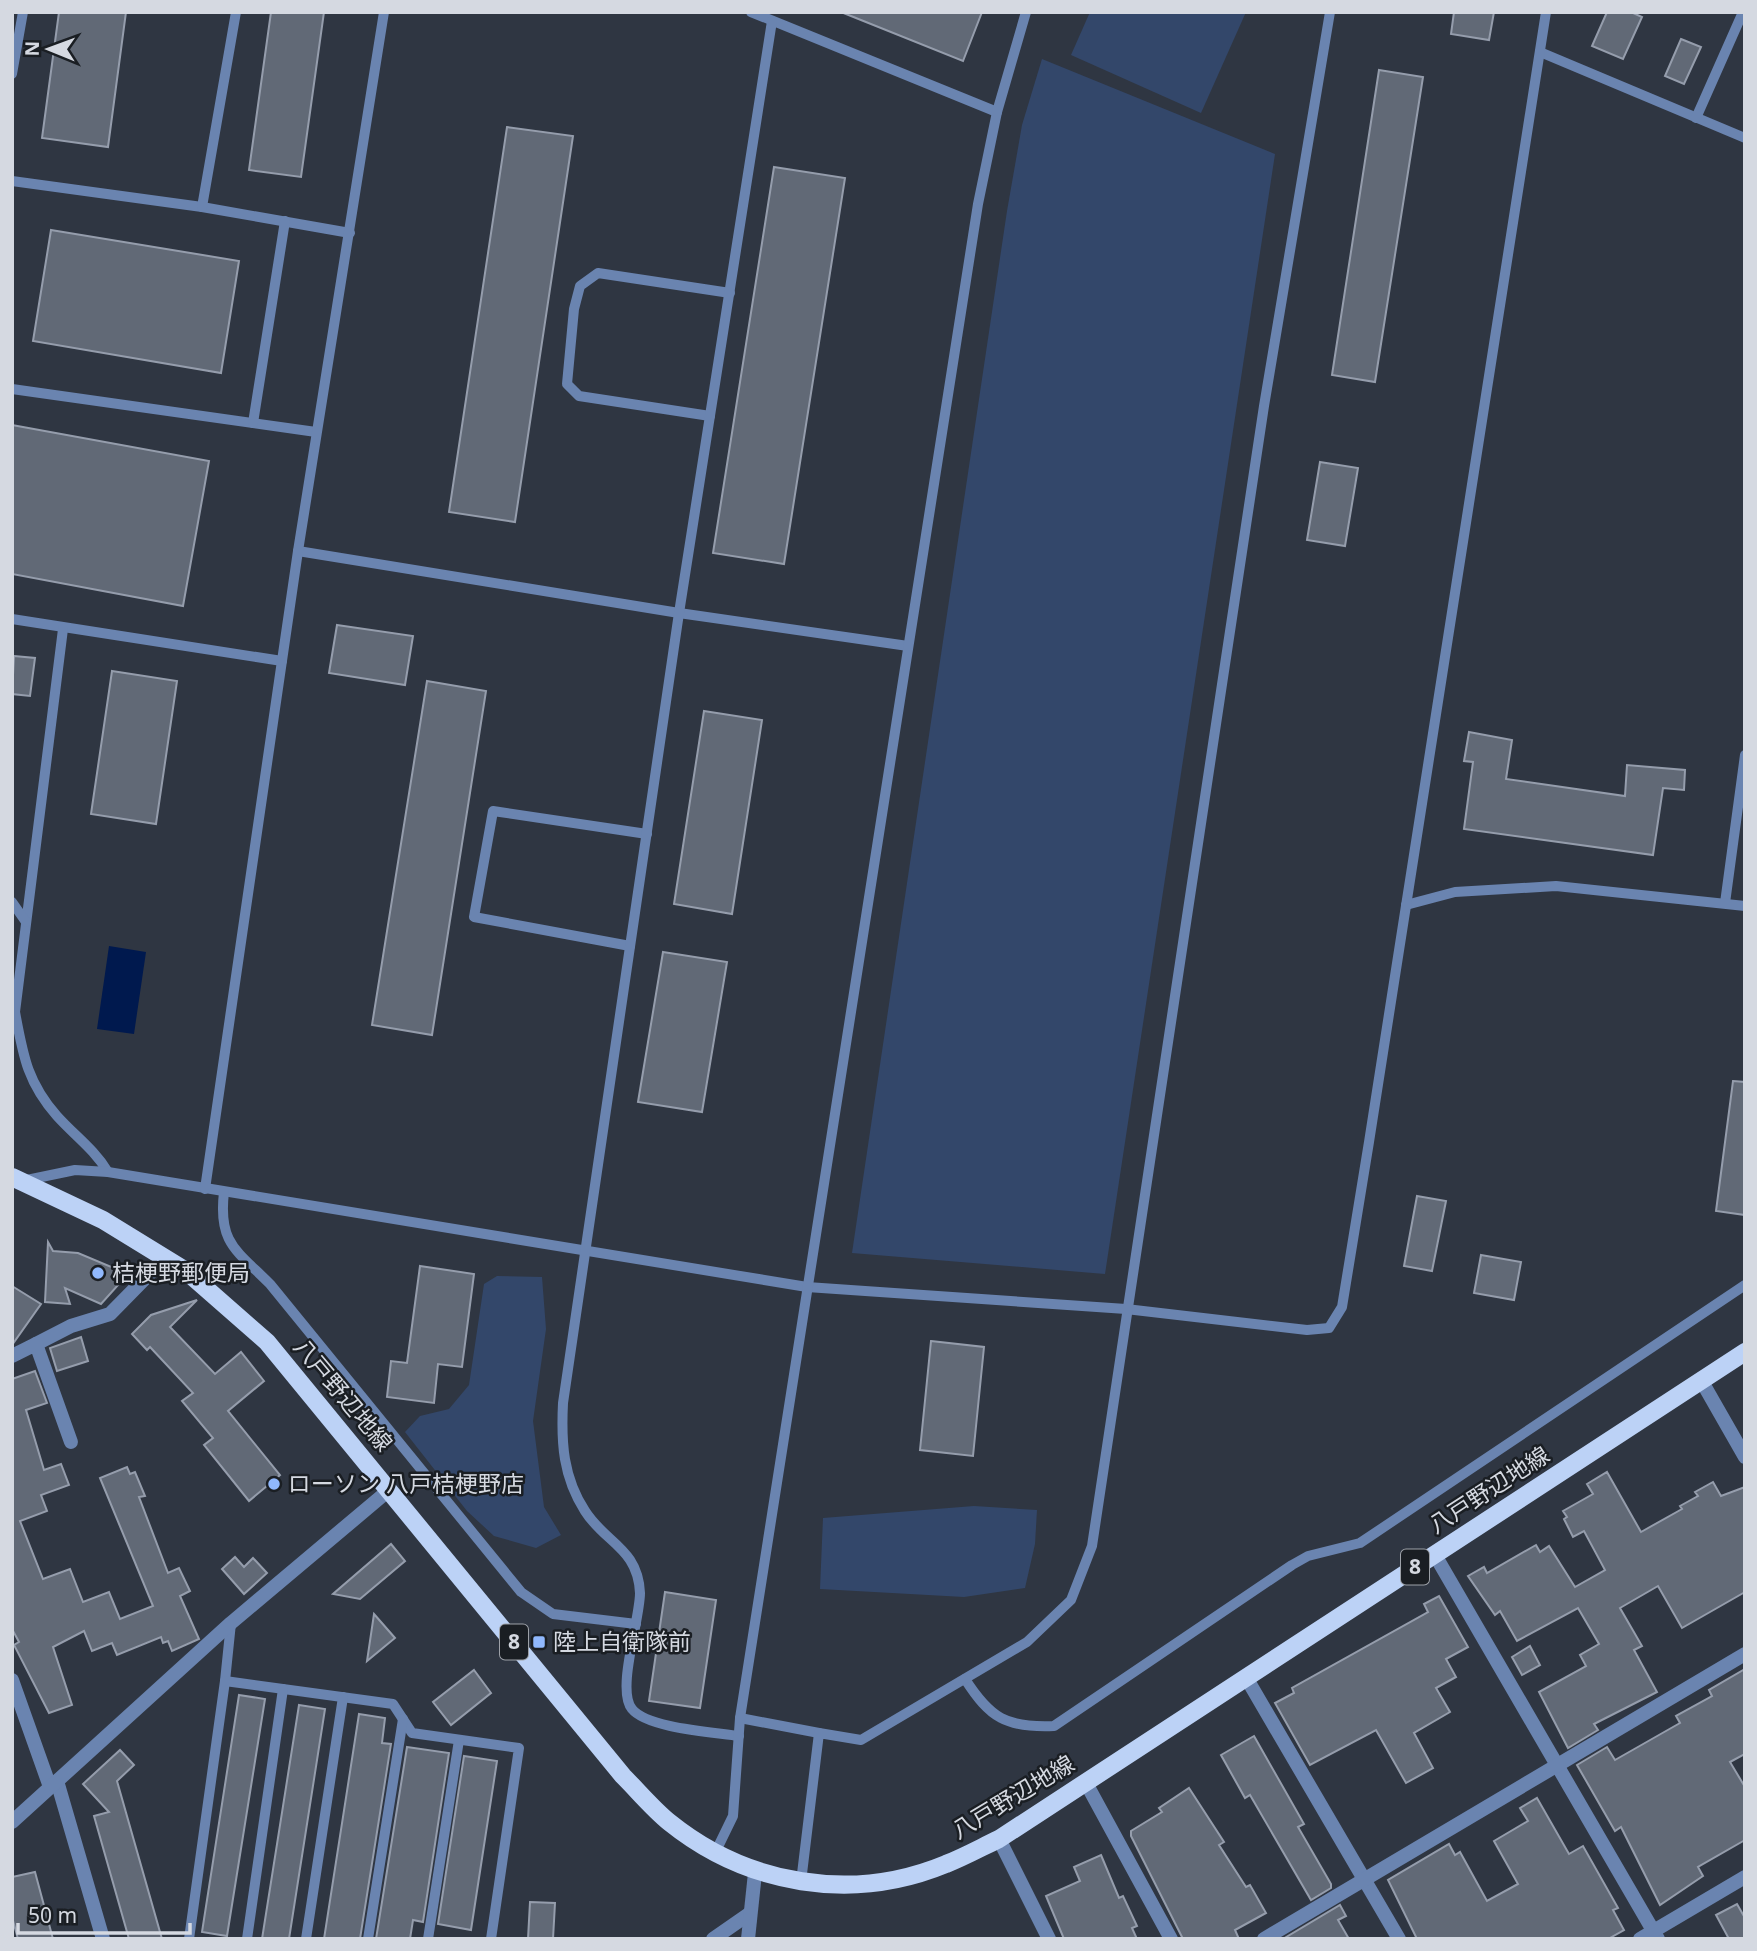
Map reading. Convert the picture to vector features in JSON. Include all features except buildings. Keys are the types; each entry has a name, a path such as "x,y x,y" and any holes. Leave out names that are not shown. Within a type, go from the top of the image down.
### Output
{"main road":[{"name":"八戸野辺地線","path":"17,1179 103,1220 186,1271 267,1342 624,1776 668,1821 715,1853 755,1872 801,1882 850,1884 892,1880 945,1865 999,1839 1745,1352"}],"street":[{"path":"12,1356 72,1326 110,1314 165,1258"},
{"path":"36,1344 71,1442"},
{"path":"1701,1380 1745,1457"},
{"path":"12,1822 231,1623 389,1490"},
{"path":"1435,1555 1651,1936 1745,1877"},
{"path":"1264,1939 1364,1877 1745,1654"},
{"path":"1247,1679 1399,1939"},
{"path":"12,1680 54,1784 103,1939"},
{"path":"1086,1783 1171,1939"},
{"path":"999,1839 1049,1939"},
{"path":"748,1939 755,1872"},
{"path":"713,1939 749,1914"}],"lane":[{"path":"12,74 23,12"},
{"path":"202,207 236,12"},
{"path":"205,1188 316,432 384,12"},
{"path":"751,12 997,113"},
{"path":"715,1853 733,1816 740,1718 978,204 997,113 1026,12"},
{"path":"740,1718 861,1740 1027,1642 1071,1600 1092,1546 1264,406 1330,12"},
{"path":"17,1179 75,1170 108,1172 807,1287 1126,1309 1307,1330 1329,1328 1342,1307 1546,12"},
{"path":"1696,118 1743,12"},
{"path":"739,1736 642,1719 629,1706 626,1689 640,1594 636,1571 626,1552 586,1513 570,1478 561,1447 563,1403 679,613 772,21"},
{"path":"1540,52 1745,138"},
{"path":"12,181 202,207 350,233"},
{"path":"253,423 285,221"},
{"path":"710,415 579,396 567,384 574,309 580,286 598,273 730,293"},
{"path":"12,389 316,432"},
{"path":"298,551 679,613 908,646"},
{"path":"12,619 282,661"},
{"path":"64,629 15,1012 26,1070 57,1116 96,1152 108,1172"},
{"path":"1725,903 1745,755"},
{"path":"630,946 474,917 493,811 647,834"},
{"path":"1406,905 1455,891 1556,886 1745,906"},
{"path":"12,902 26,922"},
{"path":"225,1192 222,1226 228,1241 270,1284 521,1592 553,1614 636,1625"},
{"path":"965,1679 983,1707 998,1717 1017,1724 1054,1726 1292,1565 1308,1556 1360,1543 1745,1285"},
{"path":"189,1939 231,1623"},
{"path":"225,1681 394,1704 412,1732 519,1748 491,1939"},
{"path":"247,1939 283,1689"},
{"path":"306,1939 343,1697"},
{"path":"368,1939 404,1719"},
{"path":"801,1882 819,1733"},
{"path":"428,1939 459,1740"}],"shaded area":[{"path":"1090,12 1246,12 1201,113 1071,55"},
{"path":"1042,59 1275,154 1105,1274 852,1253 1007,211 1022,125"},
{"path":"497,1276 542,1277 546,1329 533,1421 544,1507 561,1535 536,1548 494,1536 467,1511 405,1432 420,1416 449,1409 469,1385 484,1284"},
{"path":"974,1506 1037,1510 1035,1544 1025,1588 964,1597 820,1589 823,1518"}],"water":[{"path":"109,946 146,952 134,1034 97,1029"}],"place":[{"name":"桔梗野郵便局","path":"98,1273"},
{"name":"ローソン 八戸桔梗野店","path":"274,1484"},
{"name":"陸上自衛隊前","path":"539,1642"}]}
